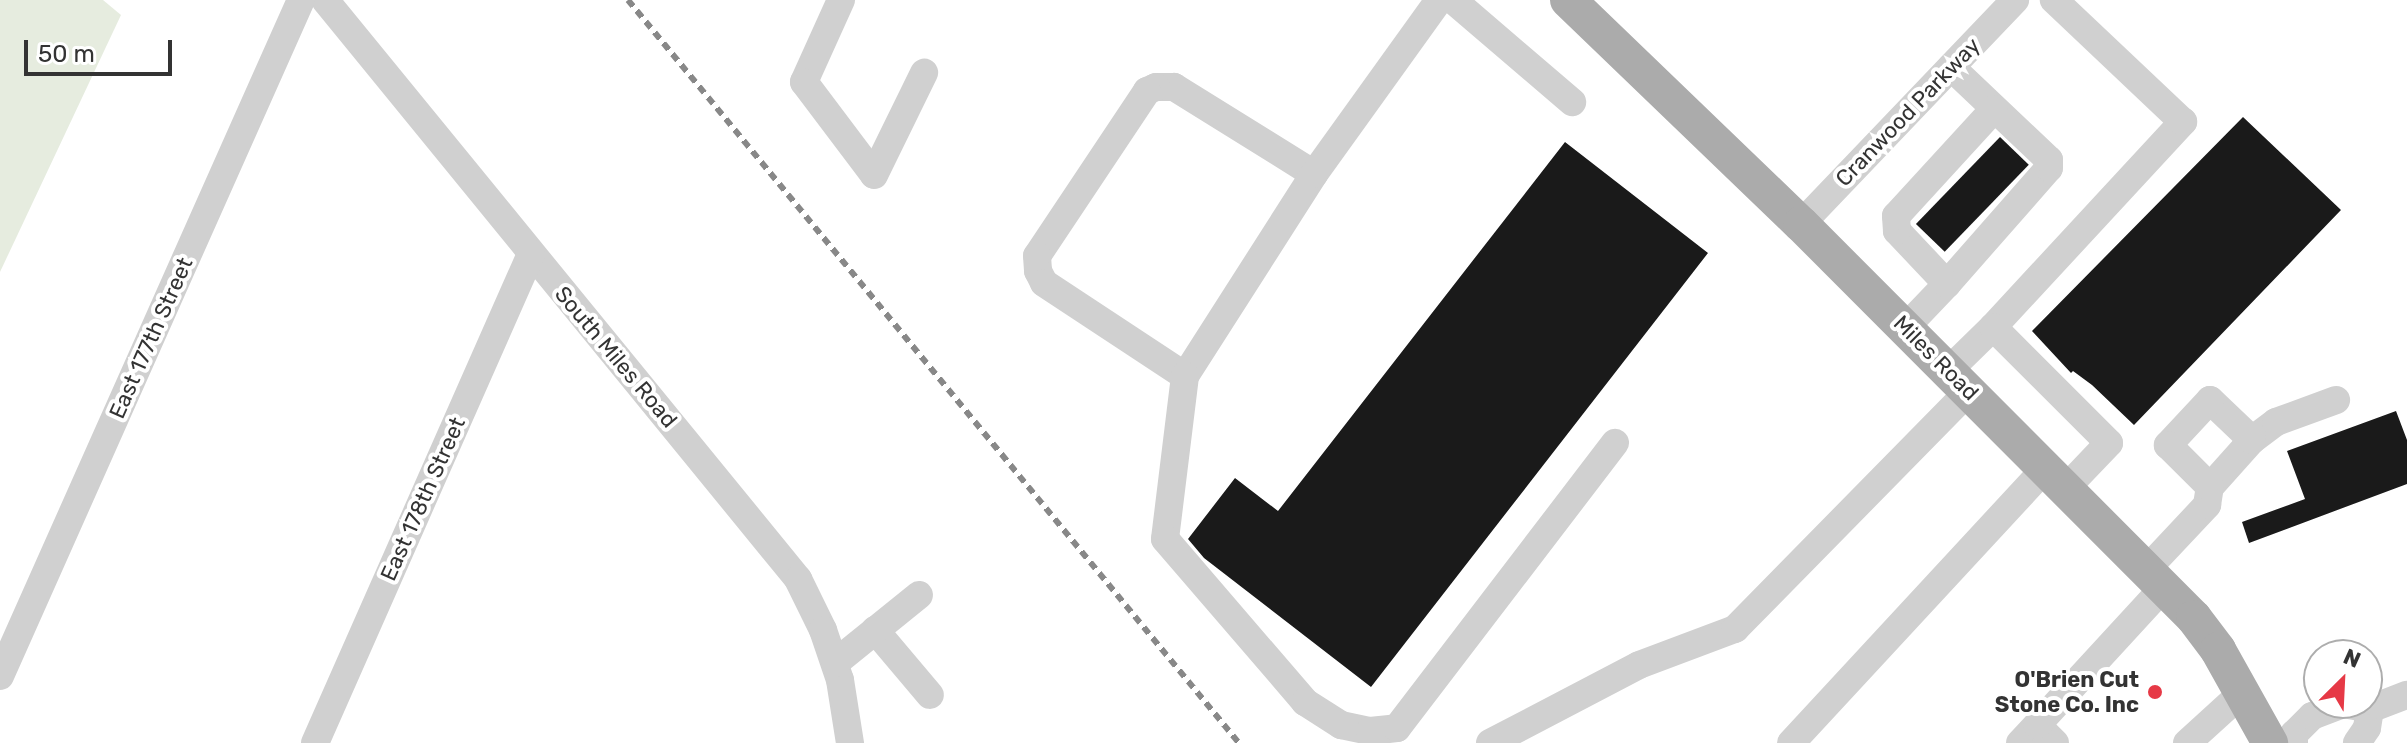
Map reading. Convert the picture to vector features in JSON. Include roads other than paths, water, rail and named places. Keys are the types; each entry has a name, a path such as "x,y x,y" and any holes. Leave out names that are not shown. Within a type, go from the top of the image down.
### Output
{"main road":[{"name":"Miles Road","path":"1568,0 1801,224 2155,578 2205,631 2270,743"}],"street":[{"name":"East 177th Street","path":"0,676 301,0"},
{"name":"South Miles Road","path":"325,0 798,579 835,663 850,743"},
{"path":"841,0 804,82 874,175 924,73"},
{"path":"1439,0 1314,174 1185,376 1165,539 1305,702 1341,725 1402,736 1615,443"},
{"path":"1453,0 1572,102"},
{"path":"1490,743 1639,665 1735,629 1958,381 1993,327 2183,122 2054,0"},
{"name":"Cranwood Parkway","path":"1801,224 1951,67 2004,4"},
{"path":"1905,328 2049,168 2049,160 1951,67"},
{"path":"1185,376 1044,283 1037,256 1147,91 1156,87 1174,87 1314,174"},
{"path":"1947,284 1897,231 1896,216 1994,109"},
{"name":"East 178th Street","path":"315,743 531,254"},
{"path":"1791,743 2056,478 2109,443 1993,327"},
{"path":"2210,487 2168,445 2210,400 2252,440"},
{"path":"2037,737 2207,505 2210,487 2252,440 2276,422 2336,400"},
{"path":"835,663 919,595"},
{"path":"875,630 930,695"},
{"path":"2187,743 2243,692"},
{"path":"2383,704 2407,695"},
{"path":"2294,743 2294,734 2311,719"},
{"path":"2357,743 2367,728 2368,719"}],"railway":[{"path":"628,0 1239,743"}],"place":[{"name":"O'Brien Cut Stone Co. Inc","path":"2155,692"}]}
